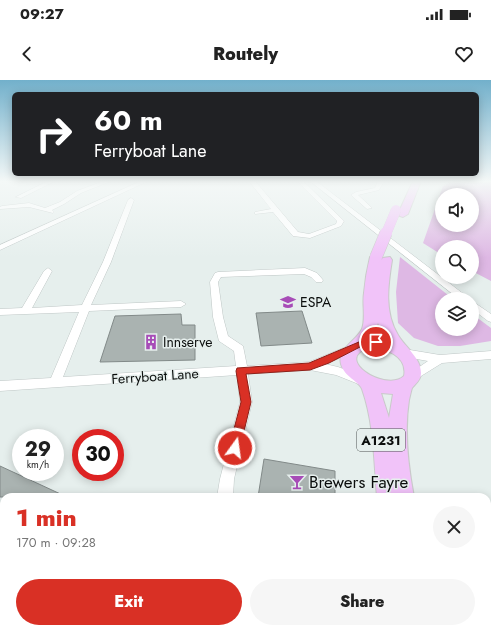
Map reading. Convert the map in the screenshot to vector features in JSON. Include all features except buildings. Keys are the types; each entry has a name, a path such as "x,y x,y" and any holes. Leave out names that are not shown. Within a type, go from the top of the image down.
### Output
{"highway":[{"path":"381,258 382,313 386,328 391,339 409,359 414,369 408,381 391,389 377,387 367,383 356,375 350,367 349,354 368,332 371,322 370,294 372,276 381,258 391,242 402,207"},
{"path":"400,212 403,207"},
{"path":"355,346 366,342 376,342 386,344 402,352"},
{"name":"A1231","path":"403,493 395,430 398,405 408,381"},
{"name":"A1231","path":"367,383 376,404 380,421 388,493"}],"street":[{"path":"2,208 10,207"},
{"path":"37,207 67,218"},
{"path":"46,210 52,207"},
{"path":"0,248 91,207"},
{"path":"55,383 85,308 107,262 128,207"},
{"path":"272,207 292,230 301,235 315,235 339,225 341,221 328,207"},
{"path":"346,207 456,292"},
{"path":"257,213 275,210"},
{"path":"25,311 48,271"},
{"path":"225,493 227,479 246,402 240,371 239,349 224,338 218,317 214,282 218,275 304,271 314,275 319,280"},
{"path":"0,312 181,304"},
{"path":"479,310 491,319"},
{"name":"Ferryboat Lane","path":"310,366 355,346"},
{"path":"402,352 440,359 491,355"},
{"path":"408,381 440,359"},
{"name":"Ferryboat Lane","path":"0,386 310,366 338,371 367,383"}],"shaded area":[{"path":"479,207 491,207 491,281 479,275 479,240 435,240 435,251 423,243 435,209 435,232 479,232"},
{"path":"400,257 444,292 435,292 435,336 479,336 479,319 491,328 491,341 460,346 438,346 414,338 398,323 396,292"}],"place":[{"name":"ESPA","path":"288,302"},
{"name":"Innserve","path":"151,342"},
{"name":"Brewers Fayre","path":"297,482"}],"route":[{"path":"235,448 246,402 240,371 310,366 357,345 366,342 376,342"}]}
